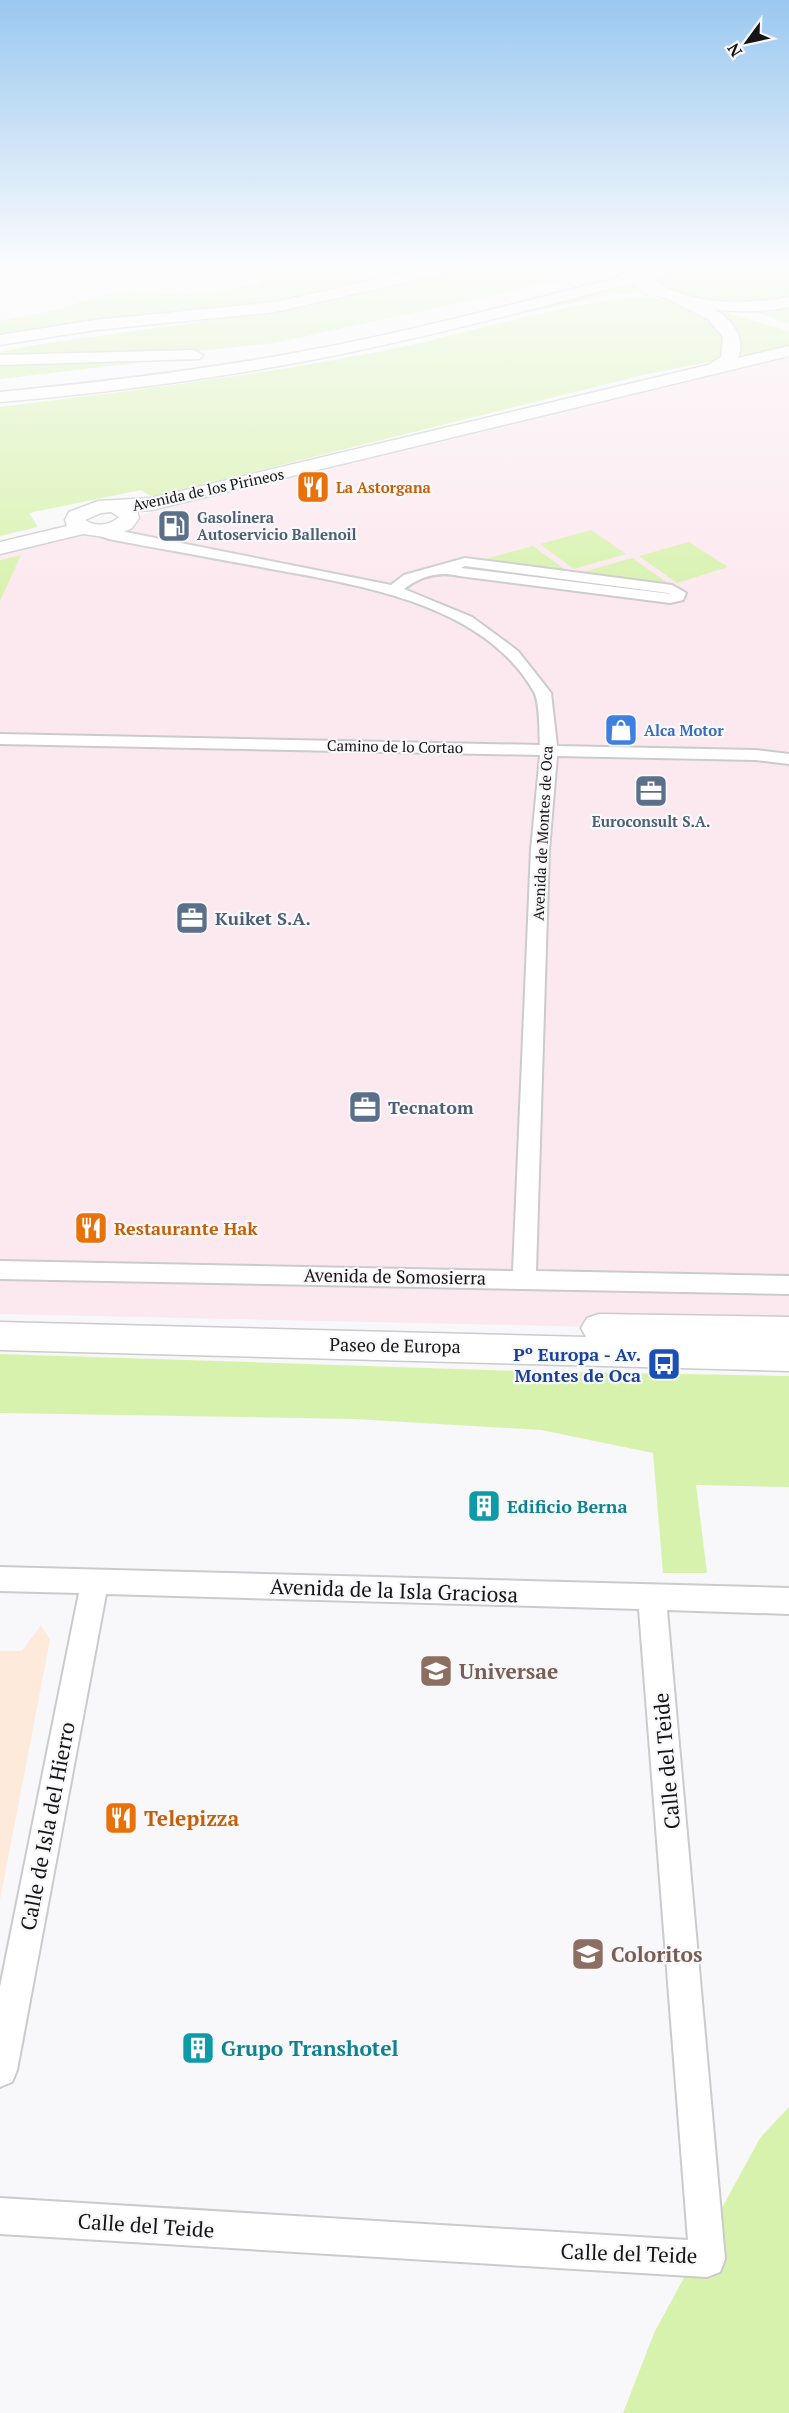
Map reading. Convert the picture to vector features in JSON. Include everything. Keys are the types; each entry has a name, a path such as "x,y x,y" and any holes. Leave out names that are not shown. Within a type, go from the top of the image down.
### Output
{"main road":[{"path":"0,387 54,381"},
{"path":"0,402 138,381"},
{"name":"Avenida de los Pirineos","path":"126,523 152,504 668,381"},
{"name":"Avenida de los Pirineos","path":"126,523 144,514 696,381"},
{"path":"0,397 84,389"},
{"path":"86,526 76,516 88,509 126,523"},
{"path":"0,541 86,526 126,523"},
{"path":"0,548 86,526"},
{"name":"Paseo de Europa","path":"0,1314 789,1331"},
{"name":"Paseo de Europa","path":"0,1336 789,1357"}],"street":[{"name":"Avenida de Montes de Oca","path":"126,523 393,590 467,620 513,654 543,693 549,750 540,850 524,1278"},
{"path":"393,590 409,578 465,562 672,589 679,593 678,597 670,599 459,572 447,568"},
{"name":"Camino de lo Cortao","path":"0,739 755,755 789,759"},
{"name":"Avenida de Somosierra","path":"0,1269 789,1285"},
{"name":"Avenida de la Isla Graciosa","path":"0,1579 789,1601"},
{"name":"Calle de Isla del Hierro","path":"0,2070 95,1582"},
{"name":"Calle del Teide","path":"0,2216 707,2259 652,1597"}],"shaded area":[{"path":"696,381 789,381 789,1331 0,1314 0,548 127,522 144,514"},
{"path":"41,1625 50,1640 0,1900 0,1651 22,1651"}],"green space":[{"path":"620,381 152,497 141,490 29,513 38,527 0,536 0,407 192,382"},
{"path":"591,530 626,554 574,569 540,544"},
{"path":"689,542 728,567 677,583 639,556"},
{"path":"533,546 567,571 481,560"},
{"path":"21,555 0,601 0,560"},
{"path":"632,558 669,584 580,573"},
{"path":"0,1354 520,1371 789,1376 789,1487 696,1485 707,1573 663,1573 653,1453 541,1430 355,1419 0,1413"},
{"path":"789,2107 789,2413 623,2413 655,2331 760,2138"}],"place":[{"name":"La Astorgana","path":"313,487"},
{"name":"Gasolinera Autoservicio Ballenoil","path":"174,526"},
{"name":"Alca Motor","path":"621,730"},
{"name":"Euroconsult S.A.","path":"651,791"},
{"name":"Kuiket S.A.","path":"192,918"},
{"name":"Tecnatom","path":"365,1107"},
{"name":"Restaurante Hak","path":"91,1228"},
{"name":"Pº Europa - Av. Montes de Oca","path":"664,1364"},
{"name":"Edificio Berna","path":"484,1506"},
{"name":"Universae","path":"436,1671"},
{"name":"Telepizza","path":"121,1818"},
{"name":"Coloritos","path":"588,1954"},
{"name":"Grupo Transhotel","path":"198,2048"}]}
